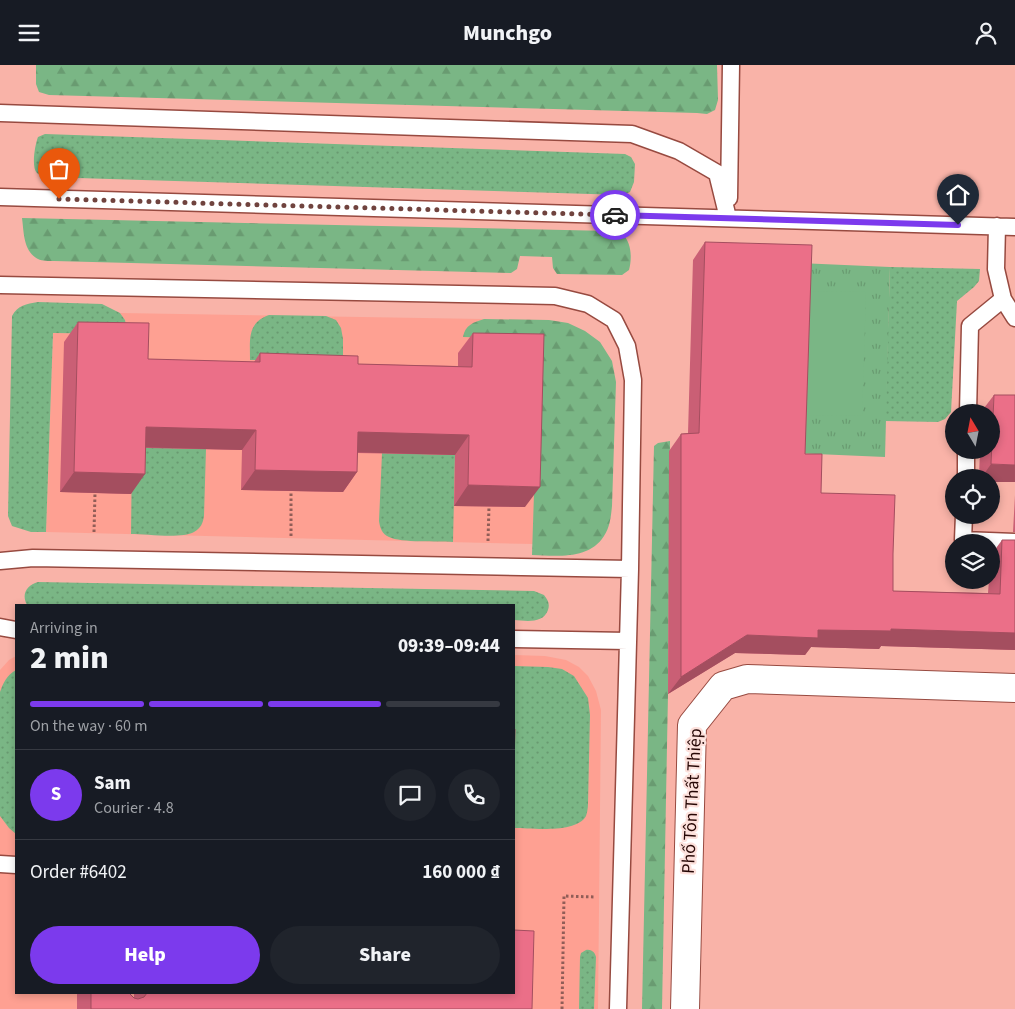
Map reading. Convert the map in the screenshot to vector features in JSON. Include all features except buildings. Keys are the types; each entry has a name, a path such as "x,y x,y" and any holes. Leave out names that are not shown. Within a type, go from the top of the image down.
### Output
{"street":[{"name":"Phố Tôn Thất Thiệp","path":"685,1009 692,725 722,687 747,679 1015,688"}],"lane":[{"path":"728,218 731,65"},
{"path":"0,113 632,134 679,151 716,173 728,218"},
{"path":"0,197 1015,227"},
{"path":"997,226 996,269 1003,299 1015,318"},
{"path":"0,285 555,296 588,304 614,319 627,346 633,381 618,1009"},
{"path":"968,404 970,326 1003,299"},
{"path":"964,524 963,540 1015,542"},
{"path":"0,561 33,558 630,569"},
{"path":"0,627 15,630"},
{"path":"515,639 628,641"},
{"path":"0,864 15,865"}],"path":[{"path":"291,491 291,530"},
{"path":"94,525 95,493"},
{"path":"488,534 489,507"},
{"path":"562,1009 564,896 621,897"}],"shaded area":[{"path":"120,313 484,319 475,322 539,339 533,544 46,532 53,333 127,334 125,320"},
{"path":"515,655 545,656 566,660 579,667 588,676 596,691 601,710 598,1009 0,1009 0,670 15,657 15,994 515,994"}],"green space":[{"path":"36,65 717,65 718,100 715,110 707,114 49,95 39,92 36,84"},
{"path":"45,134 625,154 631,157 635,164 634,182 630,192 623,195 45,177 37,173 34,161 38,137"},
{"path":"22,218 610,231 621,233 628,241 631,261 629,270 622,275 557,274 553,268 552,257 520,256 517,269 511,273 46,261 38,259 29,251 25,241"},
{"path":"799,263 890,267 885,457 793,453"},
{"path":"890,267 980,269 979,281 957,301 951,404 945,404 945,419 938,422 885,421"},
{"path":"811,291 866,292 862,416 807,415"},
{"path":"38,302 102,304 120,313 125,320 128,334 53,333 46,532 31,532 12,526 8,516 12,316 20,307"},
{"path":"269,315 326,316 336,320 341,328 343,339 343,361 250,360 250,339 253,327 262,318"},
{"path":"484,319 549,320 568,323 585,331 600,342 612,361 616,382 611,514 606,533 598,544 581,553 561,556 532,555 539,339 463,337 468,327"},
{"path":"670,441 668,694 662,1009 642,1009 654,446 658,443"},
{"path":"132,447 206,449 204,516 201,525 194,532 164,536 131,534"},
{"path":"382,453 455,455 453,542 395,539 383,532 379,521"},
{"path":"38,582 534,591 544,595 548,600 549,606 542,618 529,621 515,620 515,604 26,604 25,594 31,585"},
{"path":"515,666 562,669 574,676 588,698 590,715 588,807 586,816 581,822 563,828 515,828"},
{"path":"15,671 15,833 0,816 0,692 2,685"},
{"path":"586,950 592,951 596,957 594,1009 579,1009 580,957 581,953"}],"way so far":[{"path":"59,199 615,215"}],"route":[{"path":"615,215 958,225"}]}
